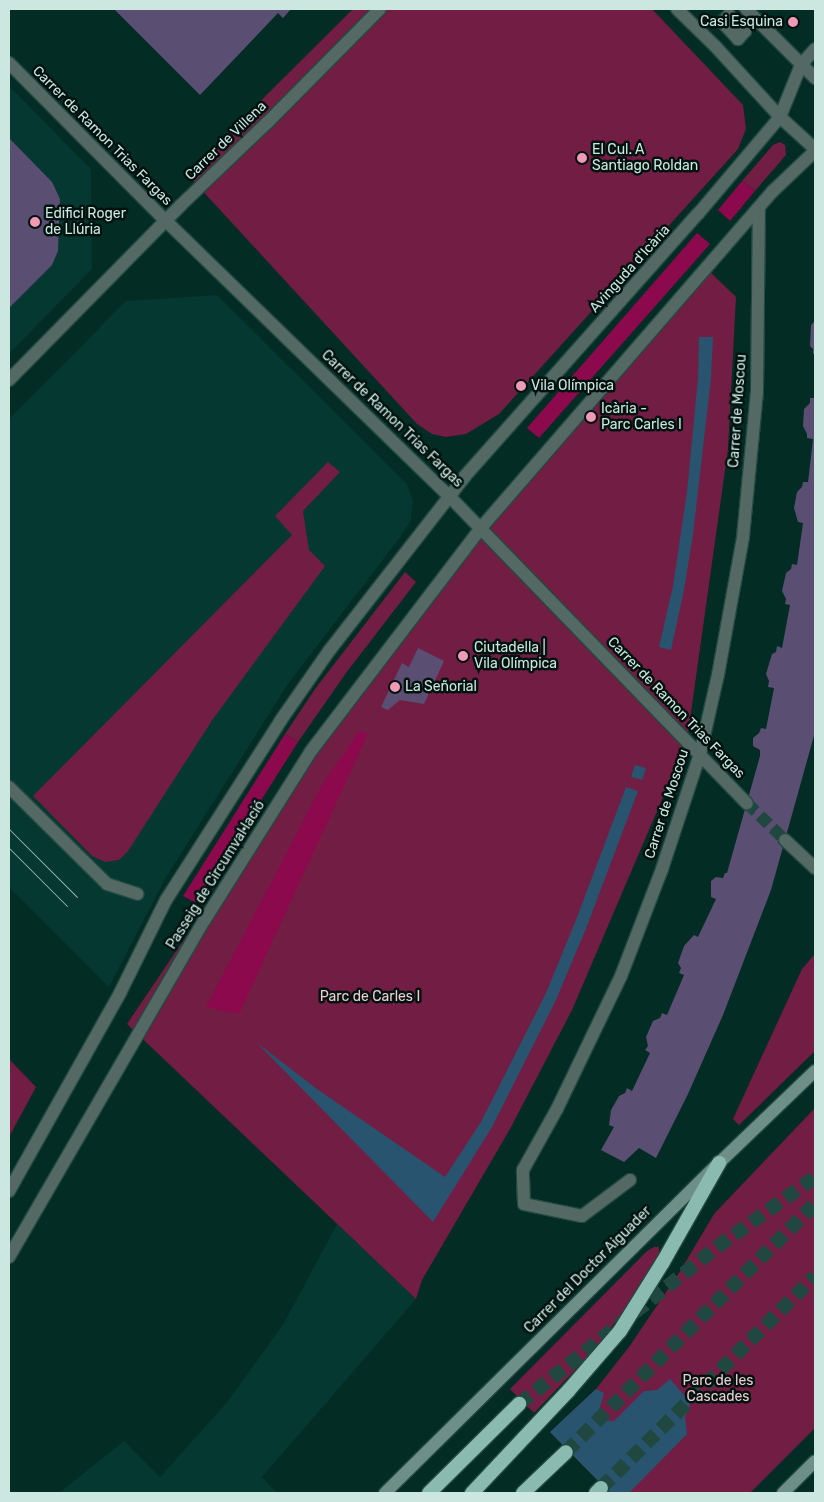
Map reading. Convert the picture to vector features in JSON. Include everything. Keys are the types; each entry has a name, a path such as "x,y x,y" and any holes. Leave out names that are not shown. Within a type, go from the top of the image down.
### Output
{"highway":[{"path":"472,1493 569,1390 620,1332 663,1262 719,1162"},
{"path":"429,1493 519,1404"},
{"path":"523,1493 566,1452"}],"main road":[{"name":"Carrer del Doctor Aiguader","path":"385,1493 719,1162 815,1072"},
{"path":"783,1493 815,1461"}],"street":[{"name":"Carrer de Villena","path":"9,380 380,9"},
{"path":"480,529 759,208 815,150 780,117 678,9"},
{"path":"746,9 815,78"},
{"name":"Avinguda d'Icària","path":"449,496 698,214 780,117 801,65 815,49"},
{"name":"Carrer de Ramon Trias Fargas","path":"9,63 166,221 449,496 747,802"},
{"name":"Carrer de Moscou","path":"630,1180 582,1216 524,1204 523,1170 557,1109 621,976 662,869 700,754 718,675 743,537 757,392 759,208"},
{"name":"Passeig de Circumval·lació","path":"9,1191 120,993 166,900 183,873 302,689 449,496"},
{"name":"Passeig de Circumval·lació","path":"9,1257 204,921 311,751 480,529"},
{"path":"9,787 107,884 137,894"},
{"path":"785,840 815,868"}],"shaded area":[{"path":"9,86 91,169 92,269 9,354"},
{"path":"742,181 755,191 730,221 718,210"},
{"path":"697,233 710,244 539,438 527,428"},
{"path":"217,295 407,484 413,501 411,520 401,536 288,684 165,879 109,987 9,887 9,419 126,301"},
{"path":"699,337 713,337 711,378 693,535 671,650 659,647 673,586 687,492 698,378"},
{"path":"359,731 368,734 239,1014 206,1007 322,785"},
{"path":"285,734 298,742 196,903 183,896"},
{"path":"635,765 646,768 642,780 631,777"},
{"path":"626,787 638,791 587,926 556,1000 492,1127 433,1222 257,1043 317,1089 445,1177 481,1122 546,993 576,920"},
{"path":"337,1224 416,1299 262,1477 277,1493 59,1493 124,1441 160,1477 228,1401 284,1323"},
{"path":"670,1379 691,1403 685,1417 687,1434 629,1493 610,1493 550,1432 596,1389 604,1393 596,1421 614,1421 644,1391 657,1390"}],"green space":[{"path":"353,9 652,9 743,105 746,129 738,149 499,414 466,434 446,437 432,434 417,424 187,174"},
{"path":"780,142 785,145 786,155 755,191 742,181 773,145"},
{"name":"Parc de Carles I","path":"707,269 736,297 728,449 687,741 572,1010 510,1129 422,1280 416,1299 127,1024 311,751 480,529"},
{"path":"328,462 340,472 303,511 309,550 325,566 213,719 128,851 119,860 105,862 92,856 33,796 292,535 275,516"},
{"path":"405,572 416,582 346,673 298,742 285,734 315,689"},
{"path":"815,954 815,1051 739,1125 733,1119 802,969"},
{"path":"9,1059 36,1087 9,1137"},
{"name":"Parc de les Cascades","path":"815,1108 815,1428 750,1493 610,1493 550,1432 596,1389 629,1347 679,1273 714,1214"},
{"path":"654,1247 659,1247 659,1257 636,1294 596,1348 534,1413 510,1389 647,1251"}],"building":[{"path":"114,9 291,9 283,18 278,13 200,95"},
{"name":"Edifici Roger de Llúria","path":"9,138 52,182 60,199 58,251 52,265 9,308"},
{"path":"815,321 815,354 813,354 813,349 810,346 811,325"},
{"path":"810,398 815,398 815,732 771,890 723,1015 688,1094 656,1158 639,1148 624,1162 601,1150 614,1127 609,1125 611,1110 619,1096 625,1093 627,1088 632,1091 650,1053 645,1050 648,1046 646,1037 653,1021 660,1018 662,1013 667,1015 684,975 679,973 681,968 678,963 684,946 694,935 698,937 716,899 711,897 711,881 716,877 723,878 725,873 727,873 760,756 760,750 753,746 753,738 759,733 761,728 766,729 774,688 768,687 769,681 766,674 772,654 776,652 777,646 782,648 790,605 785,604 786,599 782,591 786,573 791,569 792,564 797,565 803,523 798,522 794,508 797,492 802,487 803,482 808,482 813,439 807,438 803,426 804,409 810,403"},
{"path":"418,648 444,661 424,704 400,700 388,710 381,707 402,663 409,667"}],"tunnel":[{"path":"747,803 785,840"},
{"path":"519,1404 717,1247 815,1177"},
{"path":"566,1452 815,1204"},
{"path":"601,1488 815,1276"}],"tram line":[{"path":"9,829 77,897"},
{"path":"9,848 67,906"}],"place":[{"name":"Casi Esquina","path":"793,22"},
{"name":"El Cul. A Santiago Roldan","path":"582,158"},
{"name":"Edifici Roger de Llúria","path":"35,222"},
{"name":"Vila Olímpica","path":"521,386"},
{"name":"Icària - Parc Carles I","path":"591,417"},
{"name":"Ciutadella | Vila Olímpica","path":"463,656"},
{"name":"La Señorial","path":"395,687"}]}
